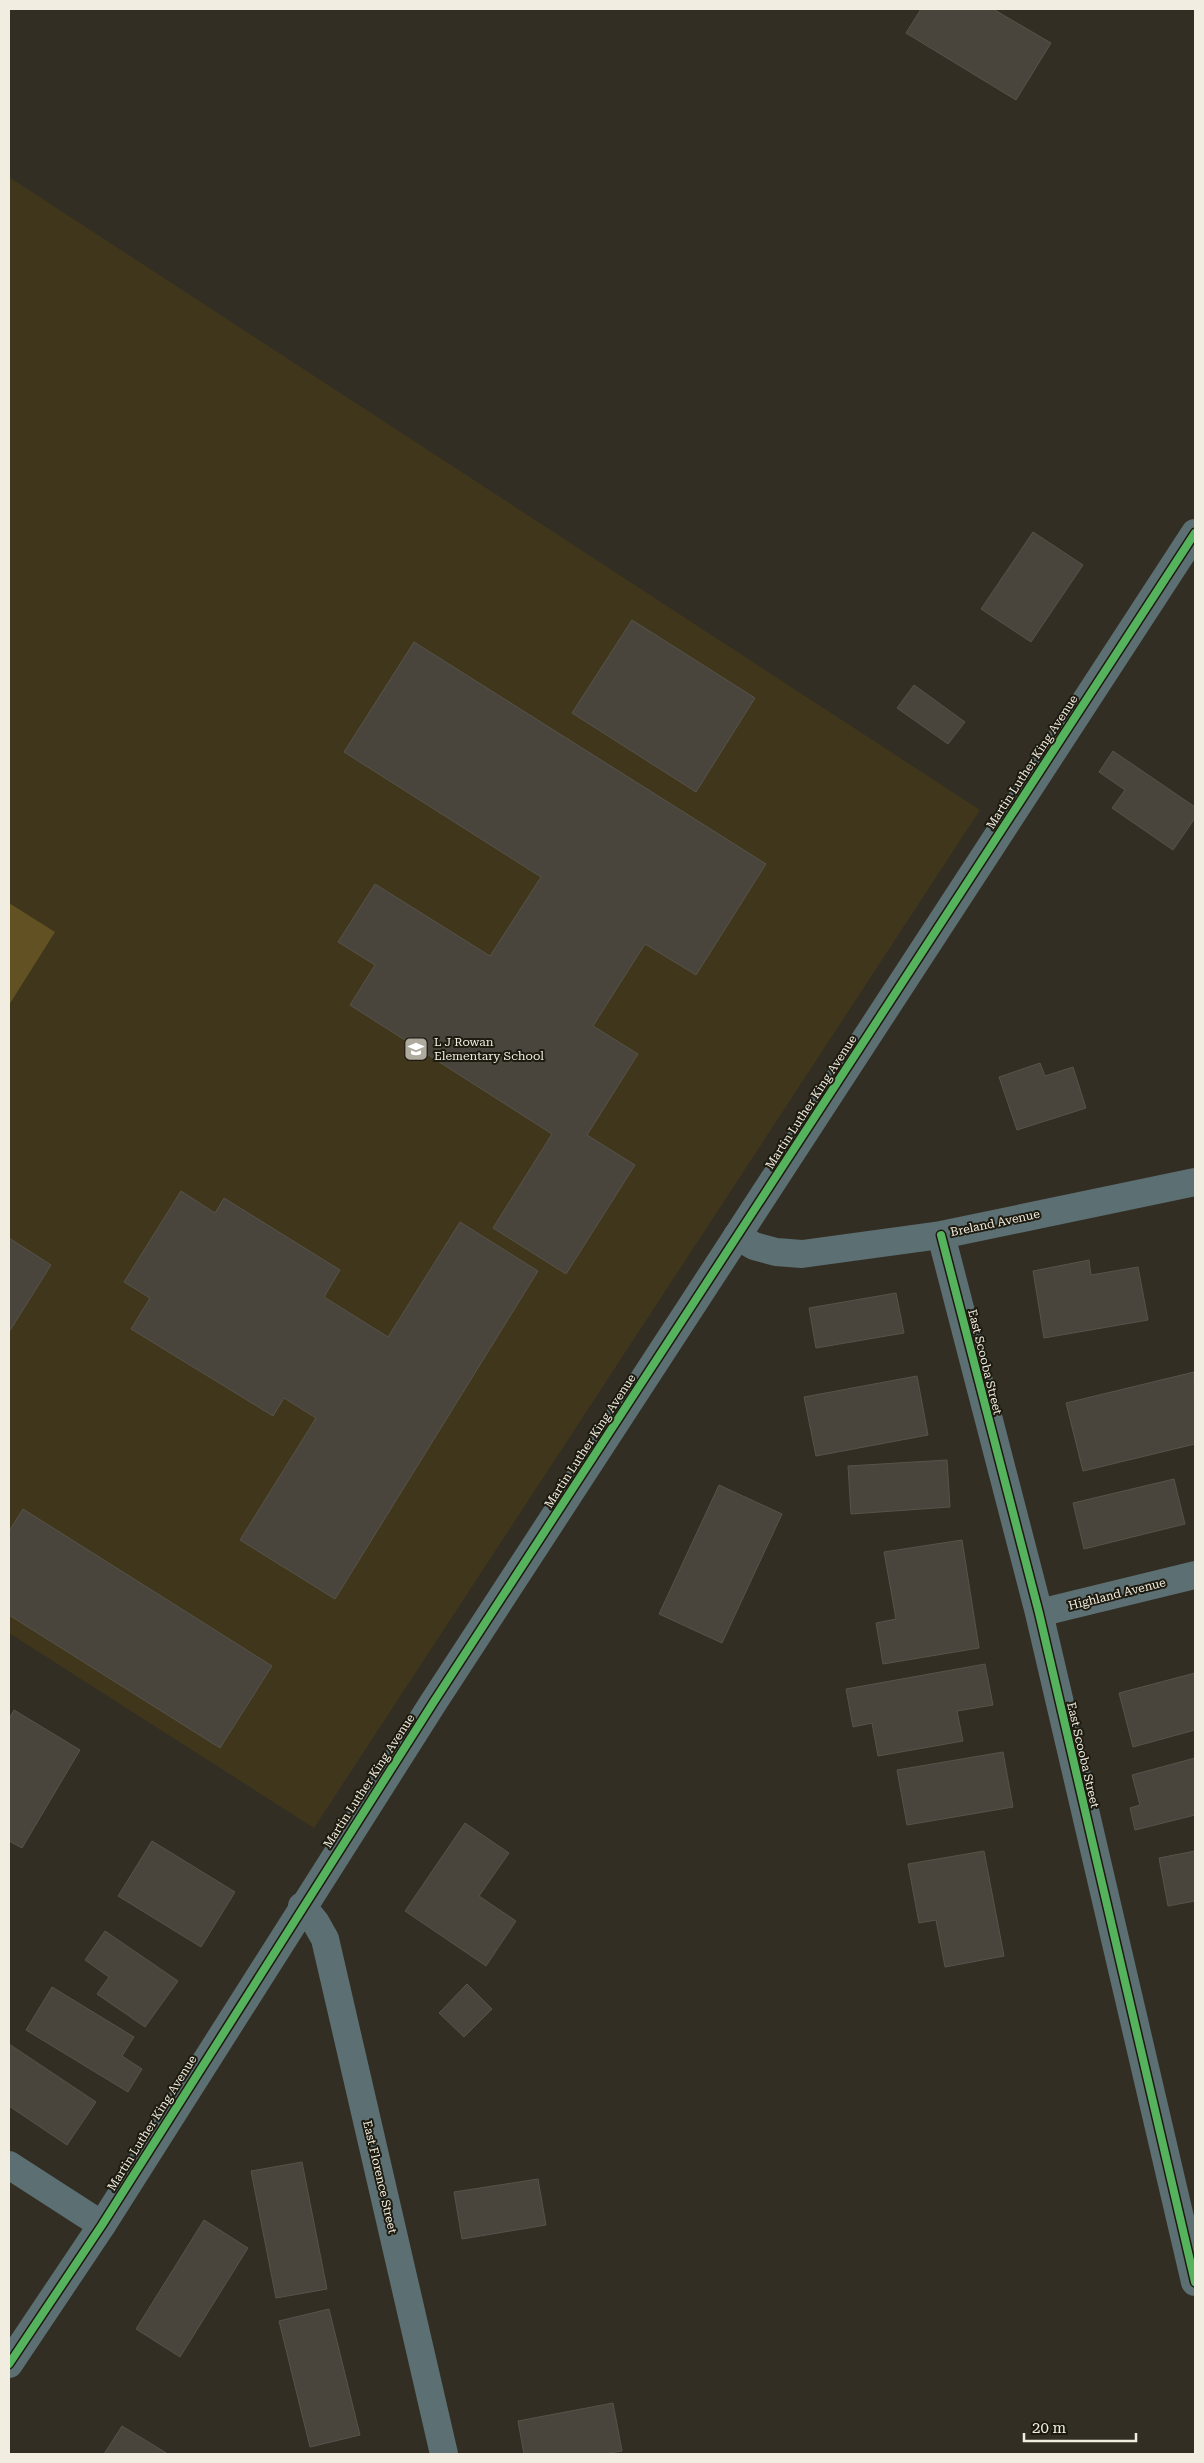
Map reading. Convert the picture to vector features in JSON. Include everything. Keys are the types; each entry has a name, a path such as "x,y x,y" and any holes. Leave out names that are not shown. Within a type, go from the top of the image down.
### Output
{"street":[{"name":"Martin Luther King Avenue","path":"9,2364 102,2225 302,1906 1195,533"},
{"name":"Breland Avenue","path":"737,1236 754,1246 776,1252 802,1254 941,1235 1195,1182"},
{"name":"East Scooba Street","path":"941,1235 1039,1613 1195,2282"},
{"name":"Highland Avenue","path":"1039,1613 1195,1575"},
{"name":"East Florence Street","path":"302,1906 325,1939 444,2454"},
{"path":"9,2165 102,2225"}],"shaded area":[{"name":"L J Rowan Elementary School","path":"9,177 980,810 314,1828 9,1633"},
{"path":"9,903 55,932 9,1005"}],"building":[{"path":"921,9 993,9 1051,43 1016,100 906,33"},
{"path":"1033,532 1083,565 1031,642 981,609"},
{"path":"632,620 755,698 696,792 572,713"},
{"path":"414,642 766,864 696,975 645,944 593,1026 638,1054 587,1135 635,1165 566,1274 493,1228 552,1134 350,1005 375,965 338,942 375,884 490,956 541,877 344,752"},
{"path":"914,685 965,722 948,744 897,708"},
{"path":"1113,751 1195,807 1195,818 1173,850 1112,808 1125,790 1099,772"},
{"path":"1040,1063 1045,1076 1073,1067 1086,1108 1017,1130 999,1077"},
{"path":"181,1191 215,1213 224,1198 340,1270 324,1297 388,1337 460,1222 538,1271 335,1599 240,1540 316,1418 284,1398 273,1416 131,1329 150,1298 124,1282"},
{"path":"9,1238 51,1265 9,1332"},
{"path":"1089,1260 1091,1275 1138,1267 1148,1320 1044,1338 1033,1271"},
{"path":"896,1293 904,1333 816,1348 809,1308"},
{"path":"1194,1372 1195,1444 1083,1471 1066,1403"},
{"path":"917,1376 928,1435 816,1456 804,1397"},
{"path":"947,1460 950,1507 851,1514 848,1466"},
{"path":"1174,1479 1185,1524 1084,1549 1073,1503"},
{"path":"719,1485 782,1514 722,1643 659,1614"},
{"path":"23,1509 272,1666 220,1748 9,1615 9,1531"},
{"path":"962,1540 979,1648 883,1664 876,1623 896,1619 884,1552"},
{"path":"985,1664 993,1705 957,1711 963,1741 878,1756 872,1723 853,1727 846,1689"},
{"path":"1195,1673 1195,1730 1133,1747 1119,1693"},
{"path":"14,1710 80,1750 22,1848 9,1841 9,1719"},
{"path":"1003,1752 1013,1807 907,1825 897,1770"},
{"path":"1195,1758 1195,1815 1135,1830 1130,1808 1140,1805 1132,1775"},
{"path":"465,1823 509,1853 479,1896 516,1921 486,1966 405,1911"},
{"path":"152,1841 235,1892 201,1947 118,1896"},
{"path":"984,1851 1004,1956 945,1967 936,1920 919,1923 908,1864"},
{"path":"1195,1851 1195,1901 1168,1906 1159,1858"},
{"path":"105,1931 178,1981 145,2027 97,1994 109,1977 85,1960"},
{"path":"467,1984 492,2009 464,2037 439,2013"},
{"path":"52,1987 134,2037 122,2056 142,2069 128,2092 26,2030"},
{"path":"9,2044 96,2102 67,2145 9,2106"},
{"path":"302,2162 327,2289 276,2298 251,2171"},
{"path":"538,2179 546,2225 462,2239 454,2192"},
{"path":"204,2220 248,2248 180,2357 136,2329"},
{"path":"329,2309 360,2435 310,2447 279,2321"},
{"path":"613,2403 622,2451 604,2454 524,2454 518,2421"},
{"path":"122,2426 168,2454 104,2454"}],"cycle path":[{"path":"9,2364 102,2225 433,1703 1195,533"},
{"path":"941,1235 1039,1613 1195,2282"}],"place":[{"name":"L J Rowan Elementary School","path":"416,1049"}]}
